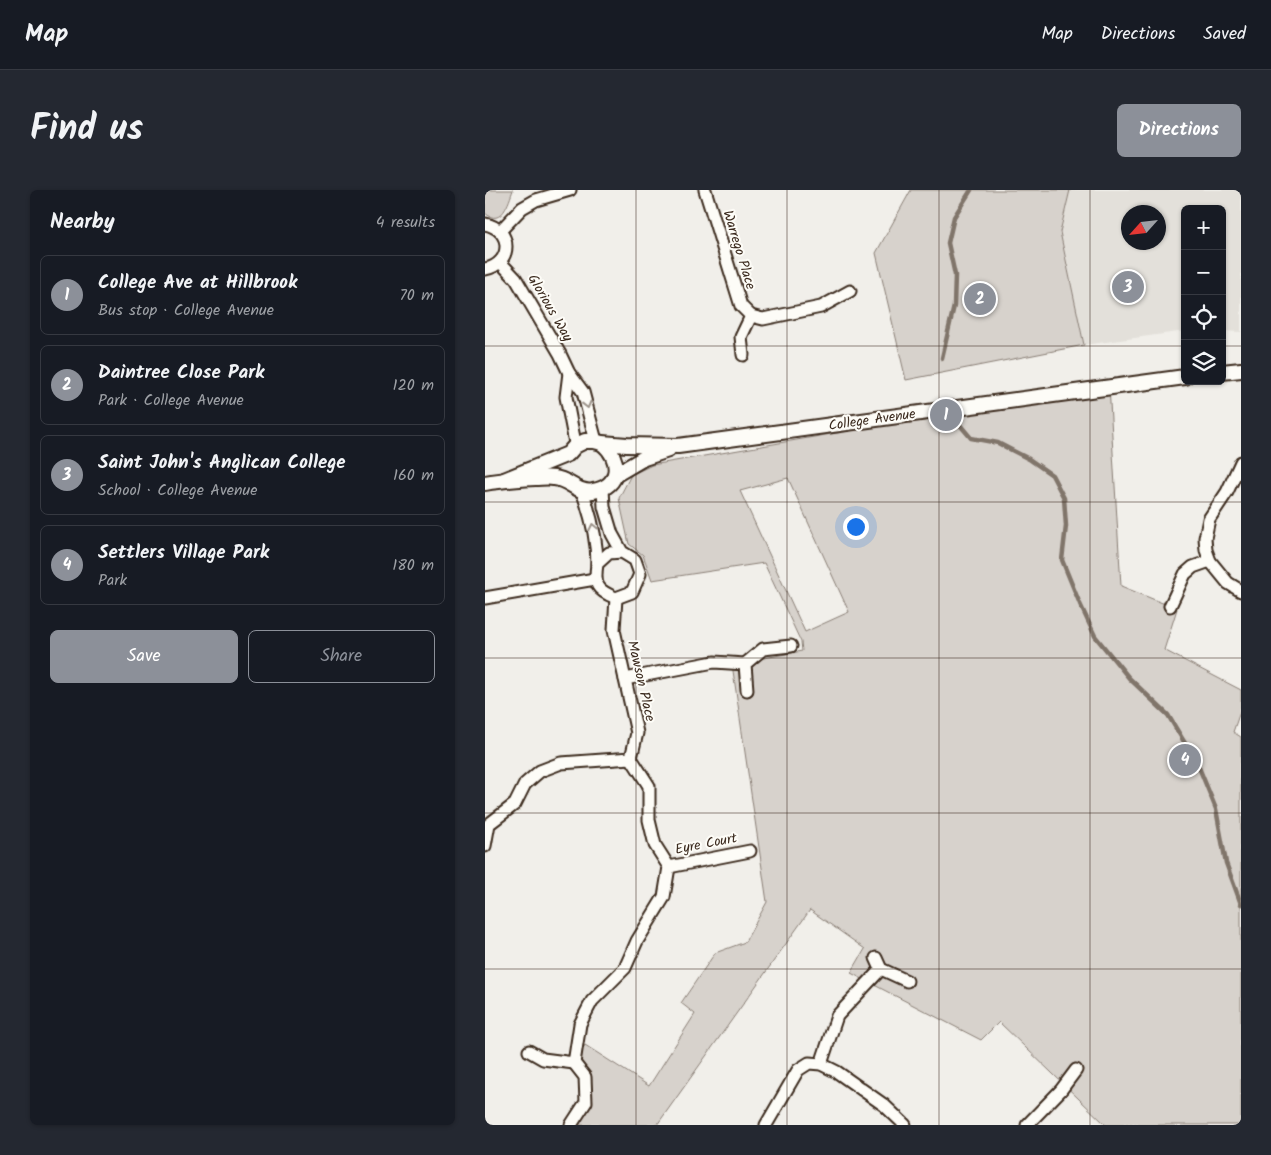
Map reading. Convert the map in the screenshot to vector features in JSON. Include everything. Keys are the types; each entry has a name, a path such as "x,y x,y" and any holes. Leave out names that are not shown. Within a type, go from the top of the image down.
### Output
{"street":[{"path":"500,231 522,208 536,200 571,190"},
{"name":"Warrego Place","path":"705,190 741,306 751,316"},
{"path":"485,224 500,231 505,239 506,249 501,262 485,269"},
{"name":"Glorious Way","path":"501,262 516,279 569,373 583,392 599,442"},
{"path":"743,355 741,337 751,316 763,319 821,307 850,291"},
{"path":"1226,372 1241,370"},
{"path":"569,373 566,397 575,443 565,466 566,475 577,487 589,509 597,545 595,579 602,592 616,598 633,592 640,574 635,560 622,552 612,534 605,507 603,489"},
{"name":"College Avenue","path":"504,480 571,450 585,441 627,445 678,446 1181,378"},
{"path":"599,442 609,449 615,459 615,475"},
{"name":"College Avenue","path":"485,483 504,480 556,478 592,492 603,489 611,482 615,475 644,458 678,446"},
{"path":"1241,462 1227,492 1209,519 1205,538 1209,561 1228,583 1241,591"},
{"path":"597,564 609,553 622,552"},
{"path":"1170,606 1185,574 1193,567 1209,561"},
{"path":"485,598 595,579"},
{"name":"Mawson Place","path":"616,598 614,630 637,733 631,758"},
{"path":"625,679 715,662 745,664 763,649 791,646"},
{"path":"745,664 747,690"},
{"path":"485,846 487,823 515,804 525,784 540,771 561,763 631,758 649,786 649,820 655,845 669,867 664,897 637,941 625,968 592,1001 580,1024 574,1063"},
{"name":"Eyre Court","path":"669,867 750,852"},
{"path":"876,958 881,969 907,981"},
{"path":"821,1064 837,1016 881,969"},
{"path":"529,1050 543,1059 574,1063 585,1077 586,1102 571,1125"},
{"path":"766,1125 798,1070 809,1063 821,1064 837,1072 884,1105 905,1125"},
{"path":"1027,1125 1061,1090 1076,1070"}],"shaded area":[{"path":"485,190 513,190 504,211 496,217 491,217 485,213"},
{"path":"911,190 1070,190 1060,232 1084,345 906,380 876,253"},
{"path":"1070,190 1241,190 1241,332 1226,331 1226,205 1181,205 1181,332 1084,345 1060,232"},
{"path":"1109,386 1121,586 1177,609 1164,650 1241,690 1241,709 1233,732 1241,737 1241,1125 1106,1125 999,1022 981,1040 851,973 865,949 810,910 657,1125 571,1125 586,1102 585,1077 574,1063 585,1045 649,1086 695,1014 681,1003 715,953 745,942 767,902 732,664 802,651 801,642 764,563 652,580 643,555 629,544 619,498 631,475 652,465","holes":["788,478 849,612 805,632 740,491"]}],"waterway":[{"path":"942,358 954,306 955,275 948,243 954,217 971,190"},
{"path":"955,419 971,438 998,443 1029,459 1052,475 1064,498 1066,526 1062,560 1080,604 1095,636 1129,678 1168,715 1198,765 1216,809 1226,863 1241,904"}],"place":[{"name":"Saint John's Anglican College","path":"1128,287"},
{"name":"Daintree Close Park","path":"980,299"},
{"name":"College Ave at Hillbrook","path":"946,415"},
{"name":"Settlers Village Park","path":"1185,760"}]}
